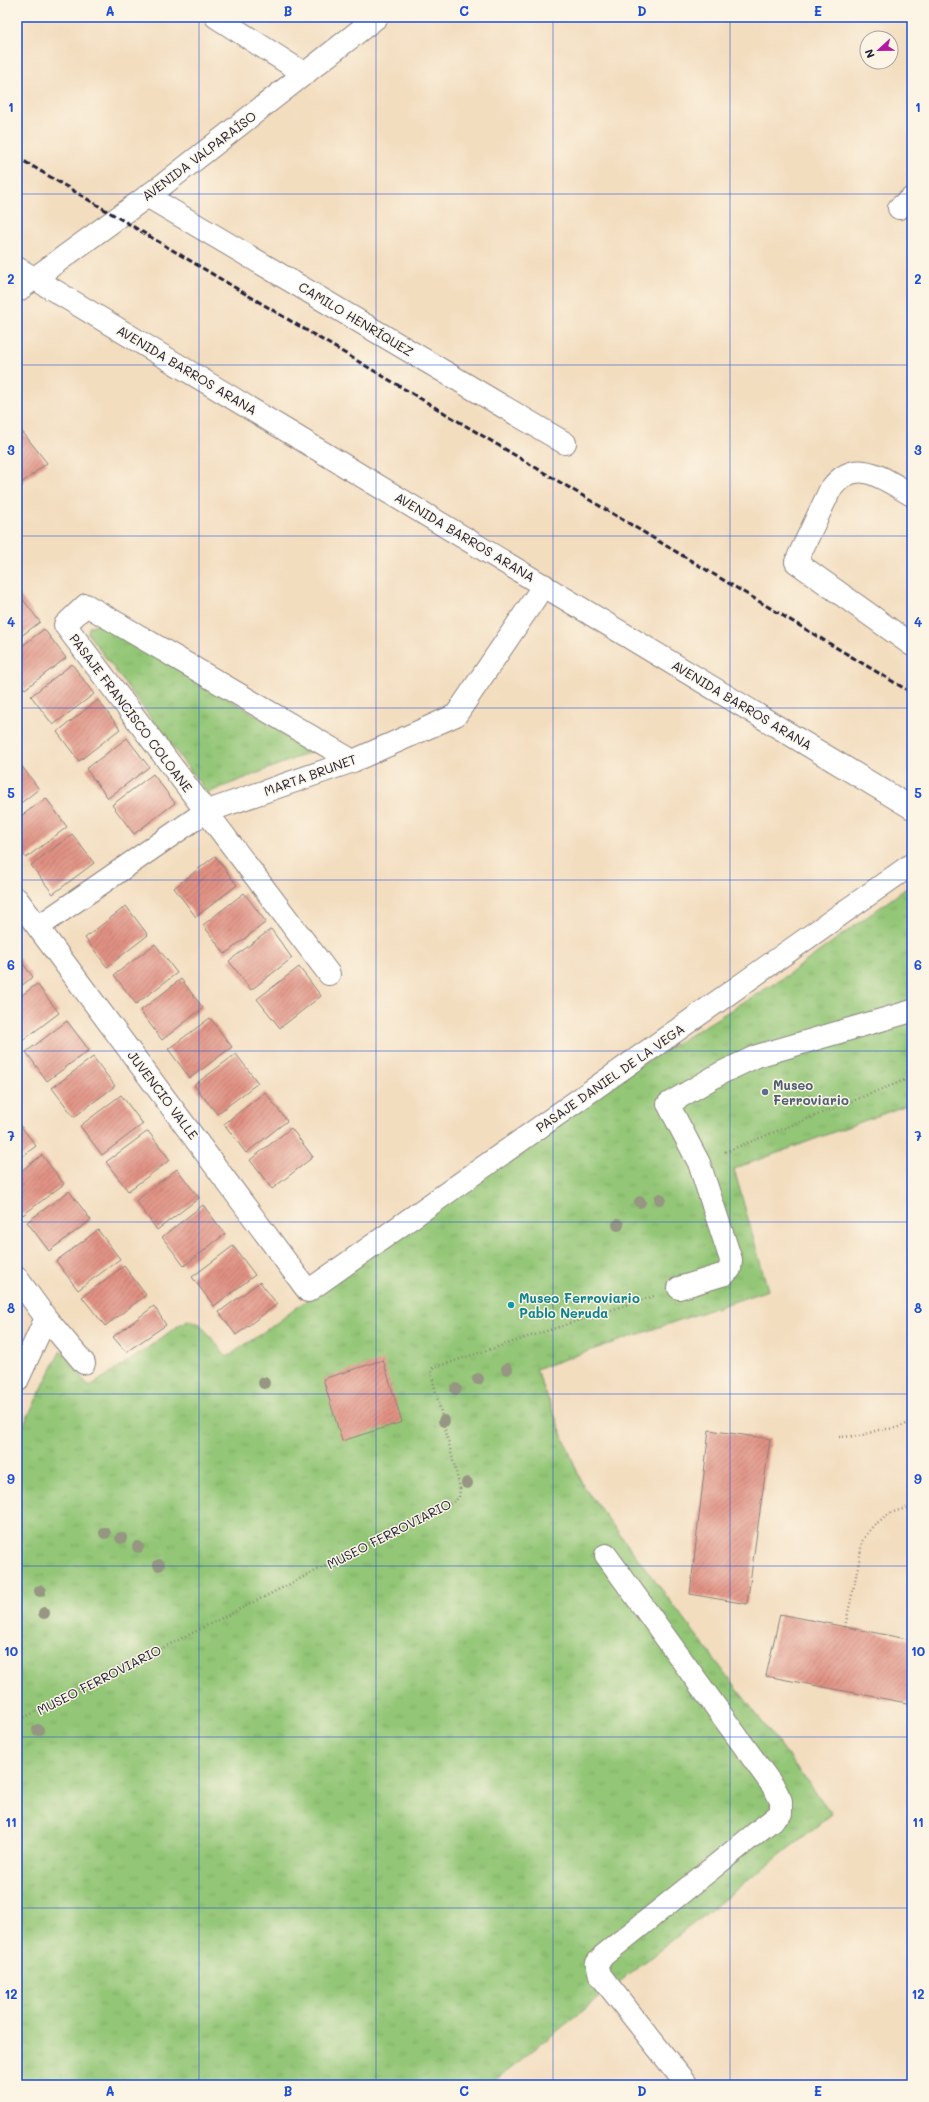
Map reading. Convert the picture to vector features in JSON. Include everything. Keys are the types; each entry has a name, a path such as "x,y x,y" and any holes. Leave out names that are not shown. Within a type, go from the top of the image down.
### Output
{"street":[{"path":"216,17 305,74"},
{"name":"AVENIDA VALPARAÍSO","path":"22,279 147,196 377,17"},
{"name":"CAMILO HENRÍQUEZ","path":"147,196 565,443"},
{"name":"AVENIDA BARROS ARANA","path":"22,279 544,585 912,808"},
{"path":"912,495 872,473 864,471 846,474 837,480 830,490 796,562 912,645"},
{"name":"MARTA BRUNET","path":"38,927 205,812 352,761 456,714 544,585"},
{"name":"PASAJE FRANCISCO COLOANE","path":"329,974 65,625 86,605 352,761"},
{"name":"PASAJE DANIEL DE LA VEGA","path":"308,1292 912,864"},
{"name":"JUVENCIO VALLE","path":"17,899 308,1292"},
{"path":"678,1288 725,1274 730,1270 731,1260 699,1163 668,1104 721,1073 757,1056 912,1011"},
{"path":"17,1278 46,1318 84,1363"},
{"path":"17,1381 46,1318"},
{"path":"606,1555 775,1789 781,1801 781,1813 604,1955 597,1963 600,1975 687,2085"}],"path":[{"path":"699,1163 912,1077"},
{"name":"MUSEO FERROVIARIO","path":"17,1721 455,1501 459,1497 460,1488 431,1373 433,1368 678,1288"},
{"path":"839,1438 860,1436 878,1430 896,1428 912,1422"},
{"path":"845,1627 862,1541 873,1526 890,1513 912,1506"}],"green space":[{"path":"99,623 316,750 207,793 88,634 89,627"},
{"path":"912,884 912,1103 734,1169 768,1290 536,1369 583,1486 832,1814 489,2085 17,2085 17,1438 61,1350 89,1387 188,1320 199,1323 227,1357 278,1322 399,1229 625,1075 783,978"}],"building":[{"path":"17,425 47,463 19,485 17,483"},
{"path":"18,593 40,622 17,639 17,594"},
{"path":"44,629 66,658 25,689 17,679 17,650"},
{"path":"72,664 94,694 53,725 31,696"},
{"path":"98,700 120,729 79,761 57,732"},
{"path":"127,738 149,767 108,798 86,769"},
{"path":"17,760 39,789 17,806"},
{"path":"153,774 175,803 134,834 112,805"},
{"path":"46,798 67,827 26,858 17,846 17,819"},
{"path":"72,834 94,863 53,894 31,865"},
{"path":"215,856 237,885 196,917 174,888"},
{"path":"244,893 266,922 225,954 203,925"},
{"path":"126,906 148,935 107,967 85,938"},
{"path":"271,929 292,958 251,990 229,961"},
{"path":"155,944 177,973 136,1004 114,975"},
{"path":"17,956 33,977 17,989"},
{"path":"299,967 321,996 280,1028 257,999"},
{"path":"181,979 203,1008 162,1040 140,1011"},
{"path":"37,984 59,1013 18,1044 17,999"},
{"path":"210,1018 232,1047 190,1078 168,1049"},
{"path":"67,1021 89,1050 47,1081 26,1052"},
{"path":"236,1054 258,1083 217,1114 194,1085"},
{"path":"93,1057 115,1086 74,1117 52,1088"},
{"path":"265,1092 287,1121 246,1153 224,1124"},
{"path":"121,1095 143,1124 102,1155 80,1126"},
{"path":"17,1121 36,1146 17,1160"},
{"path":"291,1128 313,1157 272,1189 250,1160"},
{"path":"148,1131 170,1160 128,1191 106,1162"},
{"path":"42,1155 64,1184 23,1215 17,1207 17,1174"},
{"path":"177,1169 199,1198 157,1230 136,1201"},
{"path":"69,1191 91,1220 49,1251 27,1222"},
{"path":"203,1205 225,1234 184,1266 162,1237"},
{"path":"98,1230 120,1259 78,1290 56,1261"},
{"path":"233,1246 255,1275 214,1306 192,1277"},
{"path":"124,1266 146,1295 105,1326 82,1297"},
{"path":"260,1282 277,1304 236,1335 219,1312"},
{"path":"154,1306 166,1325 126,1352 113,1337"},
{"path":"383,1360 402,1422 342,1441 323,1379"},
{"path":"709,1430 770,1439 747,1604 690,1594"},
{"path":"780,1614 912,1640 912,1704 766,1676"}],"railway":[{"path":"17,157 912,693"}],"place":[{"name":"Museo Ferroviario","path":"765,1092"},
{"name":"Museo Ferroviario Pablo Neruda","path":"511,1305"}]}
